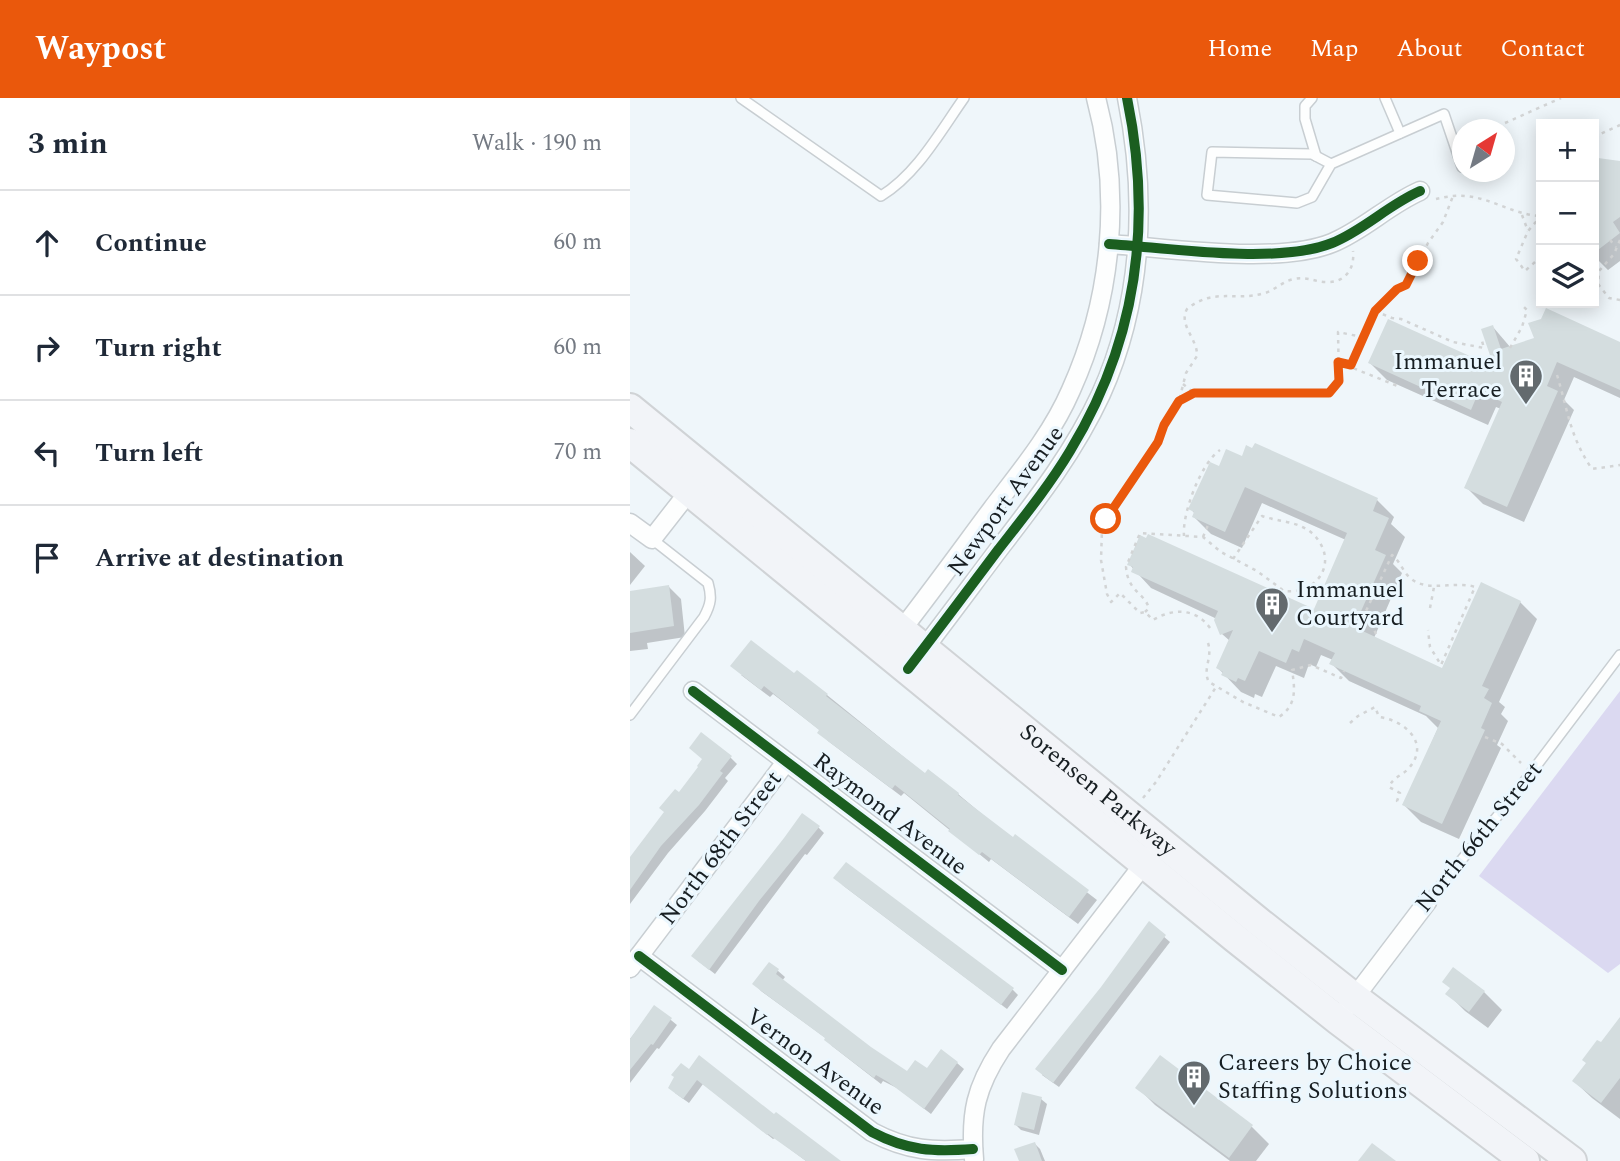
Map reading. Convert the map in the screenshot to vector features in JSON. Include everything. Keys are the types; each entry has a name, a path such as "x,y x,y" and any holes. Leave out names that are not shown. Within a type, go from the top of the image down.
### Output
{"main road":[{"name":"Sorensen Parkway","path":"630,408 698,480 1346,1009 1525,1161"},
{"name":"Sorensen Parkway","path":"630,443 698,480"},
{"name":"Sorensen Parkway","path":"1346,1009 1572,1161"}],"street":[{"name":"Newport Avenue","path":"894,641 1043,441 1058,416 1082,362 1101,300 1109,244 1109,173 1096,98"},
{"name":"Newport Avenue","path":"916,659 1053,478 1086,423 1112,368 1132,295 1140,223 1136,149 1127,98"},
{"path":"1109,244 1232,253 1309,250 1346,237 1396,202 1420,191"},
{"path":"630,523 652,539 698,480"},
{"name":"Raymond Avenue","path":"693,691 1062,970"},
{"name":"North 68th Street","path":"635,962 786,762"},
{"path":"973,1155 974,1109 987,1071 1001,1049 1153,852"},
{"name":"North 66th Street","path":"1346,1009 1427,902"},
{"name":"Vernon Avenue","path":"635,962 872,1132 907,1147 973,1155"}],"lane":[{"path":"741,98 881,196 895,187 919,160 964,98"},
{"path":"1312,98 1305,106 1305,119 1316,156"},
{"path":"1385,98 1400,133"},
{"path":"1331,164 1312,154 1212,152 1207,195 1297,203 1312,197 1331,164 1444,114 1452,138"},
{"path":"630,715 711,604 708,583 652,539"},
{"name":"North 66th Street","path":"1427,902 1531,773 1620,655"}],"path":[{"path":"1514,119 1561,98"},
{"path":"1599,135 1620,125"},
{"path":"1351,365 1375,311 1397,289 1406,285 1428,243 1443,222 1453,197 1480,199 1521,215 1541,216 1528,231 1516,259 1525,271 1535,262"},
{"path":"1521,215 1528,231"},
{"path":"1611,240 1616,247"},
{"path":"1599,267 1620,240"},
{"path":"1233,559 1262,516 1284,520 1311,532 1321,547 1325,565 1321,578 1305,590 1284,591 1257,571 1233,559 1203,537 1140,533 1126,567 1132,589 1149,608 1140,613 1121,593 1111,602 1107,594 1101,560 1102,529 1158,442 1164,425 1179,401 1186,373 1197,356 1195,339 1188,330 1184,314 1204,297 1267,292 1293,279 1311,278 1325,283 1341,279 1353,266 1354,246"},
{"path":"1599,286 1609,298 1619,300"},
{"path":"1510,348 1522,327 1527,310 1524,307"},
{"path":"1375,311 1401,319 1453,342 1485,348 1482,341"},
{"path":"1179,401 1194,393 1329,393 1339,381 1338,332 1362,337"},
{"path":"1338,362 1400,387"},
{"path":"1557,375 1567,420 1592,470 1620,465"},
{"path":"1183,384 1194,393"},
{"path":"1184,536 1185,515 1208,461 1220,450"},
{"path":"1203,537 1208,525"},
{"path":"1376,634 1366,611 1392,555 1400,561 1407,576 1434,587 1456,584 1475,587 1441,664 1430,647 1427,630"},
{"path":"1430,608 1434,587"},
{"path":"1145,612 1153,620 1169,612 1188,612 1205,621 1210,628"},
{"path":"1208,643 1211,651 1206,676 1209,682 1262,712 1279,717 1291,704 1296,693 1292,670 1311,664 1341,678 1344,671"},
{"path":"1136,804 1156,782 1216,687"},
{"path":"1350,723 1375,706 1379,718 1399,722 1411,733 1416,747 1413,762 1409,769 1391,781 1389,787 1400,793 1396,802 1401,804"},
{"path":"1485,737 1502,744 1531,773"}],"shaded area":[{"path":"1620,691 1620,964 1608,973 1479,876"}],"building":[{"path":"1599,158 1620,161 1620,217 1613,222 1620,233 1599,249"},
{"name":"Immanuel Terrace","path":"1546,308 1620,342 1620,390 1557,362 1547,386 1558,391 1507,507 1464,488 1502,402 1479,391 1471,410 1368,363 1388,319 1494,367 1481,329 1493,325 1501,349 1534,338 1528,323 1541,319"},
{"name":"Immanuel Courtyard","path":"1255,443 1378,498 1373,511 1389,518 1375,550 1386,555 1354,627 1442,668 1481,582 1521,601 1482,686 1489,689 1484,698 1492,703 1481,728 1485,730 1442,824 1402,805 1441,721 1419,711 1421,706 1329,664 1335,653 1304,639 1299,652 1292,649 1286,663 1259,651 1245,681 1238,678 1236,682 1221,675 1223,672 1216,668 1233,630 1220,635 1214,620 1218,611 1131,572 1133,567 1127,565 1140,535 1146,538 1148,534 1314,609 1347,533 1245,487 1225,532 1192,517 1194,512 1188,509 1210,462 1219,466 1226,449 1242,456 1246,445 1252,448"},
{"path":"669,585 674,626 630,633 630,591"},
{"path":"751,640 794,673 797,670 925,773 928,769 1013,837 1015,834 1089,890 1069,917 982,852 979,855 895,785 892,789 817,733 819,730 764,686 761,690 730,666"},
{"path":"701,732 732,756 699,805 661,846 630,890 630,857 664,812 659,808 675,789 679,792 698,767 702,759 689,748"},
{"path":"802,813 820,826 759,901 709,970 691,956"},
{"path":"846,862 1014,988 1001,1005 833,878"},
{"path":"1149,921 1166,935 1053,1083 1035,1069 1101,987"},
{"path":"769,962 779,969 776,974 871,1047 907,1071 915,1060 927,1068 941,1049 958,1062 924,1109 888,1082 876,1075 874,1078 752,984"},
{"path":"1453,967 1485,991 1469,1012 1445,994 1450,988 1442,982"},
{"path":"654,1005 672,1018 653,1045 651,1044 630,1070 630,1039"},
{"path":"1620,1017 1620,1078 1601,1103 1572,1081 1586,1063 1582,1060 1597,1040 1601,1042"},
{"path":"699,1055 774,1114 776,1112 841,1161 806,1161 767,1135 697,1080 683,1099 668,1088 674,1077 671,1075 681,1063 689,1069"},
{"name":"Careers by Choice Staffing Solutions","path":"1160,1055 1253,1125 1229,1158 1135,1088"},
{"path":"1022,1092 1042,1097 1034,1130 1014,1125"},
{"path":"1035,1142 1042,1161 1019,1161 1014,1149"},
{"path":"1372,1143 1396,1161 1358,1161"}],"cycle path":[{"path":"908,669 1053,477 1093,409 1111,367 1124,324 1138,236 1135,145 1127,98"},
{"path":"1109,244 1253,254 1309,250 1344,238 1420,191"},
{"path":"693,691 1062,970"},
{"path":"639,956 872,1132 909,1147 973,1149"}],"place":[{"name":"Immanuel Terrace","path":"1526,406"},
{"name":"Immanuel Courtyard","path":"1272,634"},
{"name":"Careers by Choice Staffing Solutions","path":"1194,1107"}],"route":[{"path":"1106,519 1158,442 1164,425 1179,401 1186,396 1194,393 1329,393 1339,381 1338,362 1351,365 1375,311 1397,289 1406,285 1418,261"}]}
